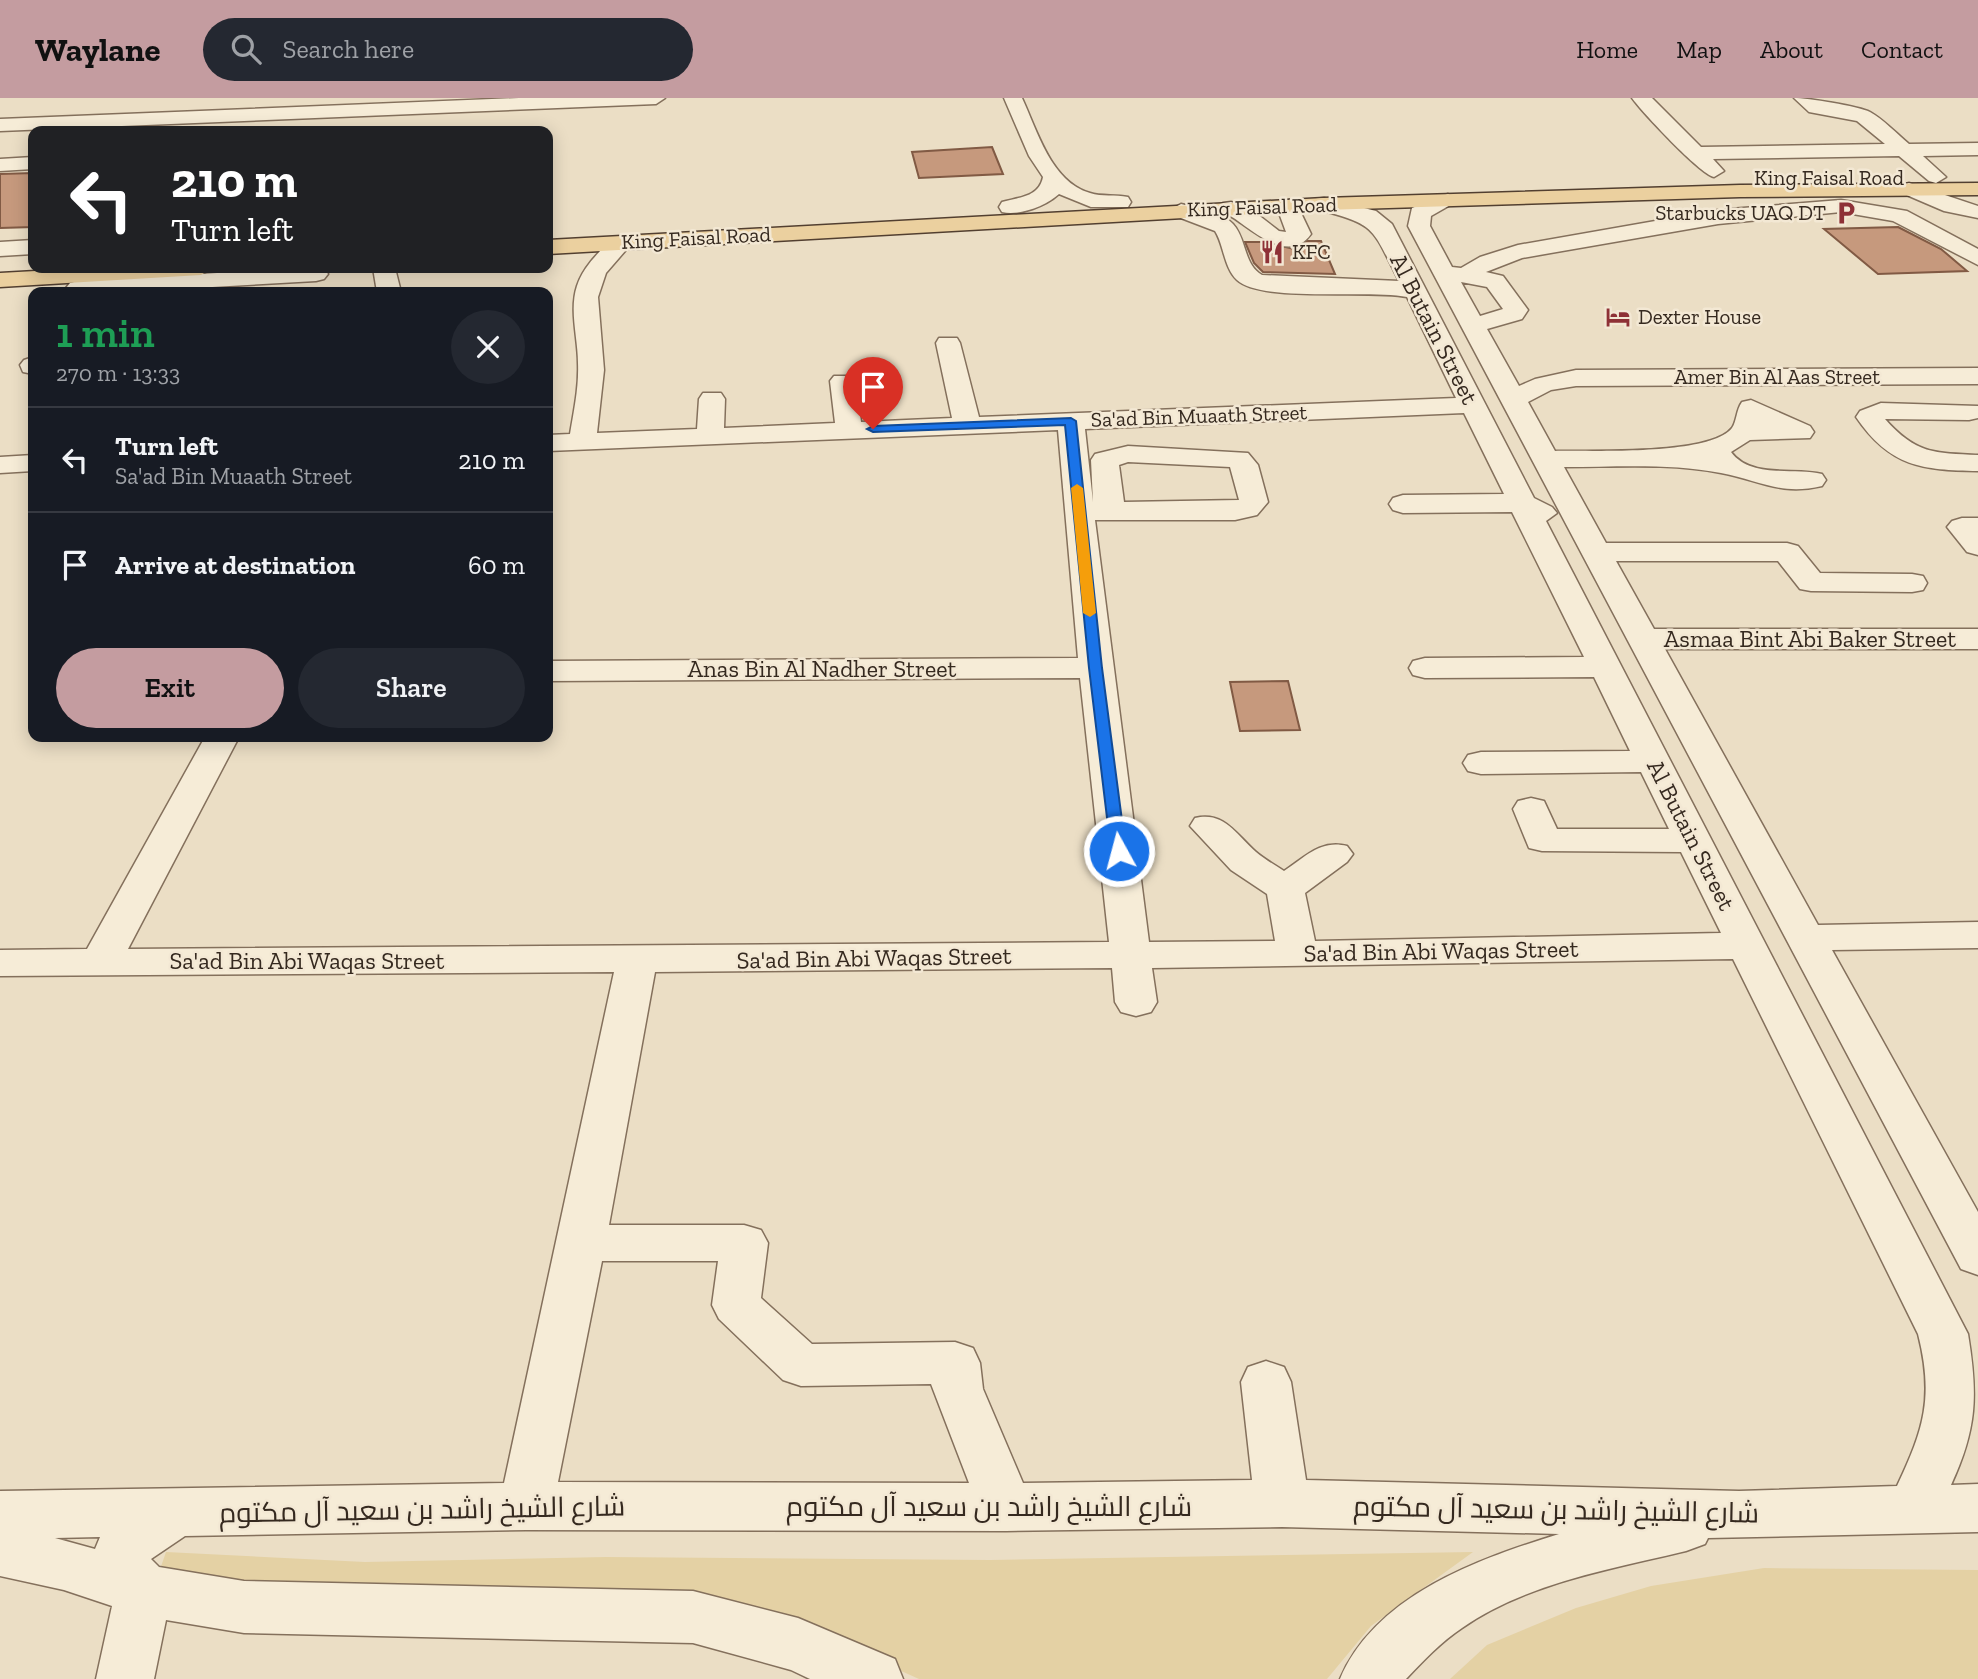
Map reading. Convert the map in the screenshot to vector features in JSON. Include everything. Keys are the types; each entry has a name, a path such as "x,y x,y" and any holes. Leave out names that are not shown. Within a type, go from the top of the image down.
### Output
{"main road":[{"name":"King Faisal Road","path":"553,234 1010,207 1720,178 1936,177 1975,181"},
{"name":"King Faisal Road","path":"553,247 1310,204 1912,189 1975,181"},
{"path":"0,265 28,263"},
{"path":"0,280 79,285 147,273"}],"street":[{"path":"200,117 210,98"},
{"path":"0,125 656,98"},
{"path":"1013,98 1052,177 1065,190 1083,199 1120,202"},
{"path":"1641,98 1720,178"},
{"path":"1803,98 1821,109 1863,116 1936,177"},
{"path":"378,126 383,109"},
{"path":"1695,153 1978,149"},
{"path":"0,165 28,163"},
{"path":"1010,207 1042,198 1051,190 1052,177"},
{"path":"1912,189 1978,212"},
{"path":"1808,190 1830,206"},
{"name":"Al Butain Street","path":"1448,200 1430,206 1418,217 1419,226 1473,405 1935,1317 1951,1360 1954,1411 1948,1435 1913,1510"},
{"path":"1231,208 1251,217 1265,235 1284,239 1300,234 1290,213 1310,204"},
{"name":"Al Butain Street","path":"1310,204 1359,212 1380,224 1432,276 1473,326 1978,1256"},
{"path":"1181,210 1223,226 1244,274 1255,281 1276,285 1385,285 1432,276 1518,252 1718,217 1830,206 1865,208 1899,216 1978,258"},
{"path":"0,235 28,233"},
{"path":"582,441 591,381 585,293 601,263 621,243"},
{"path":"0,249 28,247"},
{"path":"172,273 189,281"},
{"path":"79,285 298,273"},
{"path":"292,287 321,273"},
{"path":"1432,276 1498,283 1516,310 1510,316 1473,326"},
{"path":"947,343 967,425"},
{"name":"Amer Bin Al Aas Street","path":"1489,356 1525,369 1576,378"},
{"path":"1944,376 1974,416"},
{"name":"Amer Bin Al Aas Street","path":"1512,399 1544,384 1576,378 1978,376"},
{"path":"1721,458 1748,420 1730,377"},
{"path":"843,381 849,430"},
{"path":"710,436 712,399"},
{"name":"Sa'ad Bin Muaath Street","path":"553,443 1473,405"},
{"path":"1974,416 1881,411 1869,417 1895,448 1904,453 1928,461 1978,463"},
{"path":"1160,417 1177,455"},
{"path":"1071,421 1096,511"},
{"path":"645,467 651,438"},
{"path":"1096,511 1235,511 1247,509 1254,502 1244,466 1238,459 1128,454 1105,460 1096,511 1095,668 1136,1002"},
{"path":"1545,459 1721,458 1770,480 1812,480"},
{"path":"0,464 28,463"},
{"path":"1403,504 1522,503 1553,517 1579,522"},
{"path":"1978,527 1962,527 1978,546"},
{"path":"1595,552 1787,552 1811,582 1912,583"},
{"name":"Asmaa Bint Abi Baker Street","path":"1643,639 1978,639"},
{"name":"Anas Bin Al Nadher Street","path":"570,661 1095,668"},
{"path":"1425,668 1605,667"},
{"path":"101,961 219,742"},
{"path":"1481,763 1653,761"},
{"path":"1531,809 1542,841 1694,841"},
{"path":"1197,827 1285,889 1298,954"},
{"path":"1285,889 1334,854"},
{"path":"1805,937 1978,935"},
{"name":"Sa'ad Bin Abi Waqas Street","path":"0,963 1298,954 1747,946"},
{"path":"526,1506 582,1243 637,960"},
{"path":"582,1243 744,1243 736,1305 801,1365 955,1363 957,1389 1006,1507"},
{"path":"1266,1382 1282,1503"},
{"name":"شارع الشيخ راشد بن سعيد آل مكتوم","path":"0,1515 526,1506 1006,1507 1282,1503 1739,1515 1978,1508"},
{"path":"144,1590 120,1566 121,1550 138,1535 179,1511"},
{"path":"1369,1679 1381,1664 1450,1603 1547,1563 1739,1515"},
{"path":"0,1551 64,1565 144,1590 244,1607 693,1617 798,1645 874,1679"},
{"path":"125,1679 144,1590"}],"sand":[{"path":"166,1552 365,1562 606,1557 990,1560 1473,1552 1371,1626 1327,1679 919,1679 850,1648 155,1584"},
{"path":"1764,1568 1978,1570 1978,1679 1450,1679 1487,1645 1576,1608 1651,1586"}],"building":[{"path":"992,147 1003,174 919,178 912,152"},
{"path":"28,173 28,227 0,228 0,174"},
{"path":"1898,227 1941,249 1967,271 1878,274 1824,229"},
{"path":"1307,241 1321,241 1335,274 1263,272 1254,263 1245,242 1264,242 1294,249"},
{"path":"1288,681 1300,730 1240,731 1230,682"}],"slow traffic":[{"path":"1077,488 1090,613"}],"place":[{"name":"Starbucks UAQ DT","path":"1846,213"},
{"name":"KFC","path":"1272,252"},
{"name":"Dexter House","path":"1618,317"}],"route":[{"path":"873,429 1071,421 1095,668 1119,851"}]}
